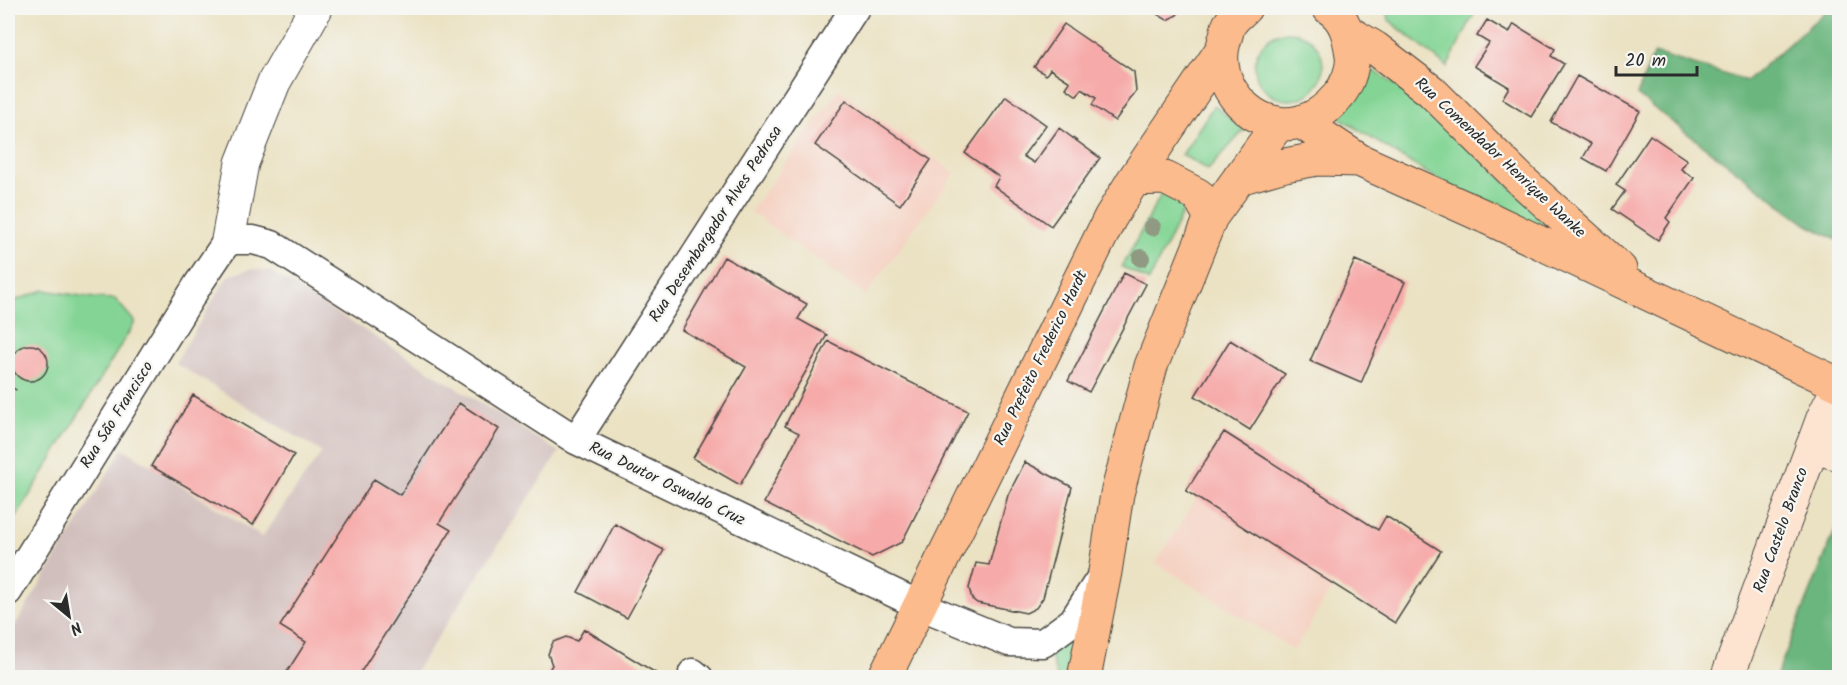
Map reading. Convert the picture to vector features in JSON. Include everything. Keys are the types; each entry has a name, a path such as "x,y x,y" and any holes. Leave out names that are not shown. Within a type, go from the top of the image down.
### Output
{"main road":[{"path":"1221,51 1229,25 1245,8"},
{"path":"1084,678 1105,572 1117,494 1151,366 1211,217 1239,178 1290,122 1327,109 1345,88 1353,60 1337,14"},
{"name":"Rua Comendador Henrique Wanke","path":"1337,14 1375,48 1431,91 1522,181 1646,292"},
{"name":"Rua Comendador Henrique Wanke","path":"1221,51 1222,71 1230,90 1242,106 1259,117 1290,122 1359,160 1646,292 1839,385"},
{"name":"Rua Prefeito Frederico Hardt","path":"884,678 1110,218 1221,51"},
{"path":"1239,178 1317,159 1359,160"},
{"path":"1134,179 1165,178 1198,195 1211,217"},
{"name":"Rua Castelo Branco","path":"1727,678 1826,451 1828,406 1839,385"}],"street":[{"path":"228,240 242,163 274,82 316,8"},
{"name":"Rua Desembargador Alves Pedrosa","path":"576,440 855,8"},
{"name":"Rua Doutor Oswaldo Cruz","path":"228,240 253,240 272,246 576,440 919,605 1009,642 1043,643 1073,621 1105,572"},
{"name":"Rua São Francisco","path":"8,591 228,240"}],"path":[{"path":"8,400 16,387"}],"shaded area":[{"path":"839,89 955,173 866,295 750,212"},
{"path":"251,269 270,271 559,452 415,672 416,677 8,677 8,637 123,448 262,537 322,452 175,363 228,276"},
{"path":"1197,497 1334,585 1294,650 1156,563"}],"green space":[{"path":"1387,8 1477,8 1447,67 1389,20"},
{"path":"1822,8 1839,8 1839,241 1806,224 1637,95 1654,53 1747,81 1826,11"},
{"path":"1289,32 1302,35 1313,42 1320,53 1323,66 1320,79 1313,90 1302,97 1289,100 1276,97 1265,90 1258,79 1255,66 1258,53 1265,42 1276,35"},
{"path":"1364,64 1406,92 1471,148 1554,230 1525,221 1468,196 1414,165 1336,115"},
{"path":"1214,105 1244,130 1208,170 1182,155"},
{"path":"1164,189 1188,201 1149,281 1122,267"},
{"path":"44,290 115,299 135,322 15,519 8,514 8,303"},
{"path":"1839,521 1839,677 1776,677"},
{"path":"1076,627 1074,677 1057,677 1049,650"}],"building":[{"path":"1147,8 1182,8 1177,15 1167,20"},
{"path":"1487,20 1509,33 1514,24 1555,49 1551,56 1564,64 1531,117 1502,99 1509,87 1474,66 1489,43 1477,36"},
{"path":"1064,24 1134,72 1136,91 1115,121 1092,105 1096,98 1082,89 1077,96 1066,88 1070,82 1050,69 1046,75 1034,67"},
{"path":"1577,76 1640,111 1606,171 1583,158 1591,144 1551,122"},
{"path":"1006,96 1046,125 1023,156 1034,163 1059,128 1100,158 1051,226 994,186 999,177 965,153"},
{"path":"846,100 931,160 900,205 815,145"},
{"path":"1650,135 1687,160 1681,169 1694,178 1666,218 1670,222 1658,240 1612,209 1625,191 1616,185"},
{"path":"724,257 807,304 798,319 827,335 740,485 693,458 746,367 682,330"},
{"path":"1355,260 1405,282 1361,383 1310,361"},
{"path":"1124,273 1146,284 1089,392 1068,381"},
{"path":"1230,340 1285,374 1250,430 1195,396"},
{"path":"828,341 968,411 902,542 872,557 764,503 799,433 785,426"},
{"path":"30,345 43,350 48,363 43,376 30,381 17,376 12,363 17,350"},
{"path":"193,395 294,455 253,525 151,466"},
{"path":"459,403 499,429 439,523 451,530 357,678 283,678 306,642 280,626 374,479 400,495"},
{"path":"1224,432 1378,530 1386,516 1441,551 1395,623 1186,491"},
{"path":"1025,462 1072,487 1043,598 1036,608 1026,613 977,603 972,599 969,588 976,563 989,565 1008,495"},
{"path":"615,524 664,550 627,618 578,592"},
{"path":"584,629 664,678 555,678 547,673 552,665 548,654 553,642 566,637 577,641"}]}
